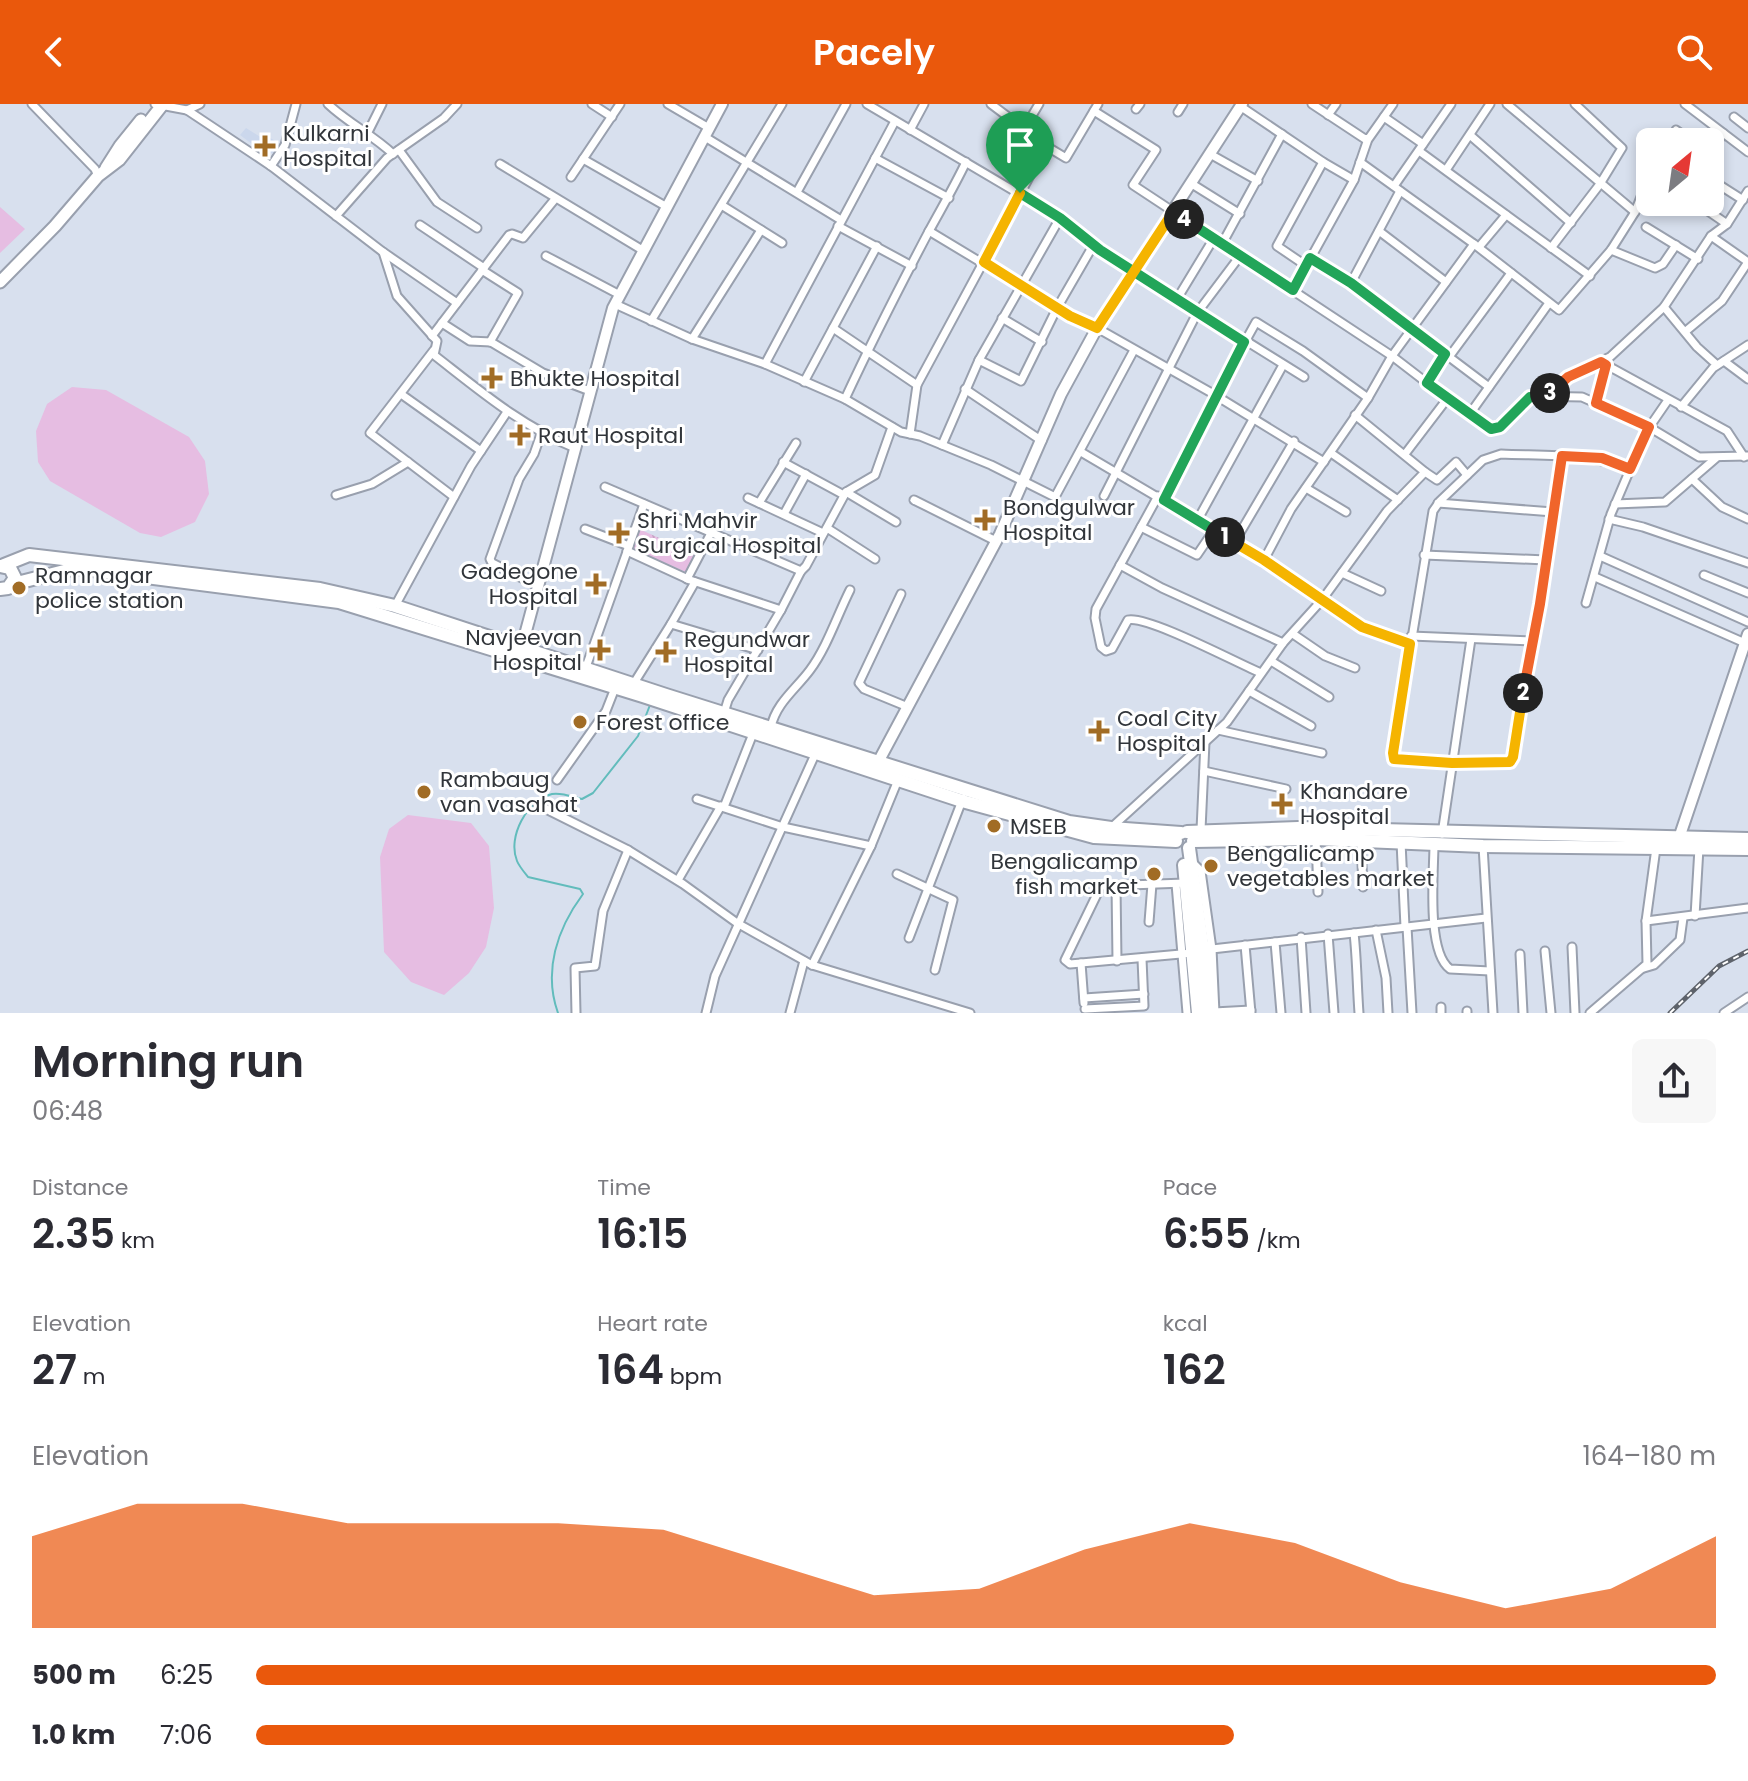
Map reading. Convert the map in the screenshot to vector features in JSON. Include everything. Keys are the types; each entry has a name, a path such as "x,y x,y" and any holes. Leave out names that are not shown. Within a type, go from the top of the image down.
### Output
{"highway":[{"path":"2,566 29,555 320,589 395,606 615,688 641,689"},
{"path":"2,566 13,570 4,588"},
{"path":"4,588 76,568 332,601 586,667 670,701 1094,837 1188,842 1316,839 1678,842 1748,839"},
{"path":"670,701 724,712 755,729"},
{"path":"755,729 773,721 817,748"},
{"path":"876,767 898,780 932,786"},
{"path":"964,796 1069,822 1188,842 1298,828 1483,846 1558,840 1656,848 1678,842 1699,848 1748,849"},
{"path":"1188,842 1181,884 1209,1012"},
{"path":"1188,842 1197,952"}],"main road":[{"path":"0,282 102,172 119,160 158,105"}],"street":[{"path":"32,104 95,169 102,172"},
{"path":"187,110 200,104"},
{"path":"271,166 286,143 296,104"},
{"path":"328,104 345,120 396,152 437,202 477,228"},
{"path":"367,134 382,104"},
{"path":"592,104 612,117"},
{"path":"571,177 620,104"},
{"path":"668,104 839,223 912,266"},
{"path":"521,652 617,300 722,104"},
{"path":"651,321 782,104"},
{"path":"797,192 846,104"},
{"path":"867,104 1020,193 1060,218 1133,272 1304,377"},
{"path":"910,130 924,104"},
{"path":"991,104 1066,158 1096,108 1156,150 1133,185 1392,356 1491,429 1497,428 1529,397 1582,397 1649,427 1699,457 1746,456"},
{"path":"1024,129 1039,104"},
{"path":"1312,104 1368,139"},
{"path":"1328,115 1336,104"},
{"path":"1293,290 1354,180 1368,139 1393,104"},
{"path":"1351,283 1379,231 1397,188 1451,104"},
{"path":"1446,170 1490,104"},
{"path":"1360,162 1561,310 1611,250 1635,212 1507,104"},
{"path":"1551,248 1622,151 1622,146 1575,104"},
{"path":"1685,104 1716,128"},
{"path":"158,105 187,110 271,166 383,252 457,303"},
{"path":"336,216 396,152 444,118 453,105"},
{"path":"876,767 996,541 1061,394 1097,328 1241,105 1354,180"},
{"path":"1384,117 1446,170 1590,276"},
{"path":"1734,117 1748,128"},
{"path":"765,364 895,121"},
{"path":"1222,244 1282,134"},
{"path":"1724,134 1748,152"},
{"path":"1471,136 1571,223"},
{"path":"910,434 917,385 1046,146"},
{"path":"1210,154 1258,181"},
{"path":"875,158 949,198"},
{"path":"583,159 667,207"},
{"path":"845,399 966,162"},
{"path":"1323,162 1277,244 1279,250 1351,283 1489,387"},
{"path":"500,164 644,251"},
{"path":"1192,184 1240,214"},
{"path":"1724,188 1743,200"},
{"path":"1540,397 1565,379 1603,363 1633,338 1664,307 1711,236 1727,224 1748,191"},
{"path":"432,336 510,234 523,238 555,199"},
{"path":"723,206 782,243"},
{"path":"1264,560 1306,488 1368,398 1392,356 1446,282 1506,215"},
{"path":"1715,216 1727,224"},
{"path":"942,445 979,360 1060,218"},
{"path":"420,225 518,295 490,342"},
{"path":"1646,227 1698,259"},
{"path":"692,339 761,230"},
{"path":"929,231 1057,308 1294,441 1324,462"},
{"path":"1379,231 1446,282"},
{"path":"1686,331 1722,301 1748,262 1711,236"},
{"path":"1177,299 1214,238"},
{"path":"979,360 1021,381 1057,308 1094,244"},
{"path":"1611,250 1655,268 1663,264 1676,245"},
{"path":"804,382 877,246"},
{"path":"383,252 397,296 437,341 434,355 507,412 541,434 575,448"},
{"path":"546,256 651,321 765,364 845,399 892,427 942,445 1055,497 1134,350"},
{"path":"1104,496 1197,313 1240,256"},
{"path":"1427,383 1511,273"},
{"path":"1469,415 1549,303"},
{"path":"1664,307 1697,347 1748,379"},
{"path":"1002,318 1042,342"},
{"path":"1261,673 1161,627 1133,618 1128,620 1112,649 1103,649 1095,614 1256,322 1368,398"},
{"path":"442,323 470,341 490,342 543,373 590,391"},
{"path":"833,328 917,385"},
{"path":"1681,407 1720,363 1748,345"},
{"path":"435,348 370,433 454,497"},
{"path":"1603,363 1728,433 1746,456"},
{"path":"1596,403 1603,363"},
{"path":"1197,521 1283,365"},
{"path":"965,389 1042,441"},
{"path":"401,394 481,451"},
{"path":"1405,454 1447,399"},
{"path":"1586,603 1615,504 1649,427 1668,400"},
{"path":"395,606 454,497 507,412"},
{"path":"1355,415 1437,480 1454,464 1464,471"},
{"path":"724,712 845,493 875,475 892,427"},
{"path":"538,586 492,563 490,559 519,479 534,454 541,434"},
{"path":"1234,543 1294,441"},
{"path":"759,503 796,443"},
{"path":"1081,452 1264,560 1362,627 1410,640 1532,641"},
{"path":"1331,453 1398,500"},
{"path":"1562,456 1513,759 1508,762 1452,763 1398,760 1393,757 1410,640 1431,517 1438,503 1464,471 1495,454 1562,456 1602,458 1630,469"},
{"path":"1615,504 1665,502 1716,457"},
{"path":"336,495 372,484 408,462"},
{"path":"783,462 896,522"},
{"path":"1111,828 1218,730 1283,643 1322,600 1387,511 1425,472"},
{"path":"784,514 806,474"},
{"path":"1692,479 1722,507 1748,519"},
{"path":"605,487 801,571"},
{"path":"1306,488 1346,512"},
{"path":"748,498 825,530 875,559"},
{"path":"914,500 996,541"},
{"path":"1438,503 1553,512"},
{"path":"586,667 644,504"},
{"path":"1609,519 1643,527 1748,563"},
{"path":"1141,527 1197,555 1214,530"},
{"path":"585,529 691,580 781,610"},
{"path":"641,689 712,531"},
{"path":"1424,555 1546,560"},
{"path":"1600,556 1748,622"},
{"path":"1120,565 1162,588 1283,643"},
{"path":"1342,573 1381,591"},
{"path":"1704,575 1748,593"},
{"path":"1595,577 1746,638 1678,842"},
{"path":"773,721 792,689 810,670 850,590"},
{"path":"901,594 859,683 864,689 908,707"},
{"path":"671,624 758,650"},
{"path":"1293,634 1325,656 1355,668"},
{"path":"1471,639 1439,840 1434,924 1441,960 1446,967 1490,971"},
{"path":"1271,661 1329,697"},
{"path":"557,780 606,711 615,688"},
{"path":"1249,691 1311,726"},
{"path":"678,880 722,807 755,729"},
{"path":"1218,730 1322,753"},
{"path":"1188,842 1204,771 1205,742"},
{"path":"706,1013 715,976 737,923 817,748"},
{"path":"1204,771 1286,789"},
{"path":"790,1013 808,963 871,846 898,780"},
{"path":"909,938 964,796"},
{"path":"697,799 783,827 871,846"},
{"path":"538,805 628,850 678,880 737,923 808,963 970,1013"},
{"path":"1316,839 1318,892"},
{"path":"1361,840 1363,887"},
{"path":"1401,842 1412,1013"},
{"path":"1483,846 1493,1013"},
{"path":"1590,1013 1642,969 1647,961 1646,921 1656,848"},
{"path":"1695,916 1699,848"},
{"path":"576,1013 575,968 595,966 603,911 628,850"},
{"path":"897,874 950,897 954,902 935,970"},
{"path":"1149,922 1152,884"},
{"path":"1181,884 1103,885 1065,960 1070,964 1142,959 1301,937 1486,918"},
{"path":"1116,885 1117,961"},
{"path":"1646,921 1748,908"},
{"path":"1642,969 1654,965 1680,940 1683,918"},
{"path":"1376,930 1386,978 1388,1013"},
{"path":"1354,933 1359,970 1359,1013"},
{"path":"1328,934 1334,1013"},
{"path":"1301,937 1306,1013"},
{"path":"1275,942 1281,1013"},
{"path":"1197,952 1209,1012 1251,1011 1245,945"},
{"path":"1572,947 1575,1013"},
{"path":"1545,951 1551,1013"},
{"path":"1187,1013 1197,952"},
{"path":"1520,954 1523,1013"},
{"path":"1081,963 1085,1011 1118,1010 1144,1006 1142,959"},
{"path":"1084,998 1144,994"},
{"path":"1724,1013 1748,997"},
{"path":"1737,1004 1744,1013"}],"shaded area":[{"path":"246,128 282,145 275,154 256,147 240,135"}],"green space":[{"path":"0,207 25,229 0,253"},
{"path":"72,387 106,390 189,437 205,461 209,494 195,522 161,537 140,533 50,481 38,462 36,431 47,404"},
{"path":"639,529 695,554 686,572 631,548"},
{"path":"408,815 471,823 489,846 494,908 486,947 469,973 444,995 411,982 384,952 380,857 389,829"}],"waterway":[{"path":"558,1013 552,982 555,951 566,921 583,894 580,889 528,877 518,863 515,851 517,831 527,812 543,798 559,794 582,799 593,793 638,736 650,705"}],"railway":[{"path":"1670,1013 1719,966 1748,951"}],"place":[{"name":"Kulkarni Hospital","path":"265,146"},
{"name":"Bhukte Hospital","path":"492,378"},
{"name":"Raut Hospital","path":"520,435"},
{"name":"Bondgulwar Hospital","path":"985,520"},
{"name":"Shri Mahvir Surgical Hospital","path":"619,533"},
{"name":"Gadegone Hospital","path":"596,584"},
{"name":"Ramnagar police station","path":"19,588"},
{"name":"Navjeevan Hospital","path":"600,650"},
{"name":"Regundwar Hospital","path":"666,652"},
{"name":"Forest office","path":"580,722"},
{"name":"Coal City Hospital","path":"1099,731"},
{"name":"Rambaug van vasahat","path":"424,792"},
{"name":"Khandare Hospital","path":"1282,804"},
{"name":"MSEB","path":"994,826"},
{"name":"Bengalicamp vegetables market","path":"1211,866"},
{"name":"Bengalicamp fish market","path":"1154,874"}],"route":[{"path":"1020,193 984,262 1070,316 1097,328 1123,287 1133,272 1163,227 1173,212 1293,290 1310,258 1351,283 1445,354 1427,383 1491,429 1500,427 1530,397 1545,397 1568,377 1601,362 1606,365 1596,403 1649,427 1630,469 1602,458 1562,456 1540,604 1511,761 1452,763 1394,759 1410,644 1362,627 1264,560 1164,500 1244,342 1133,272 1060,218 1020,193"}]}
